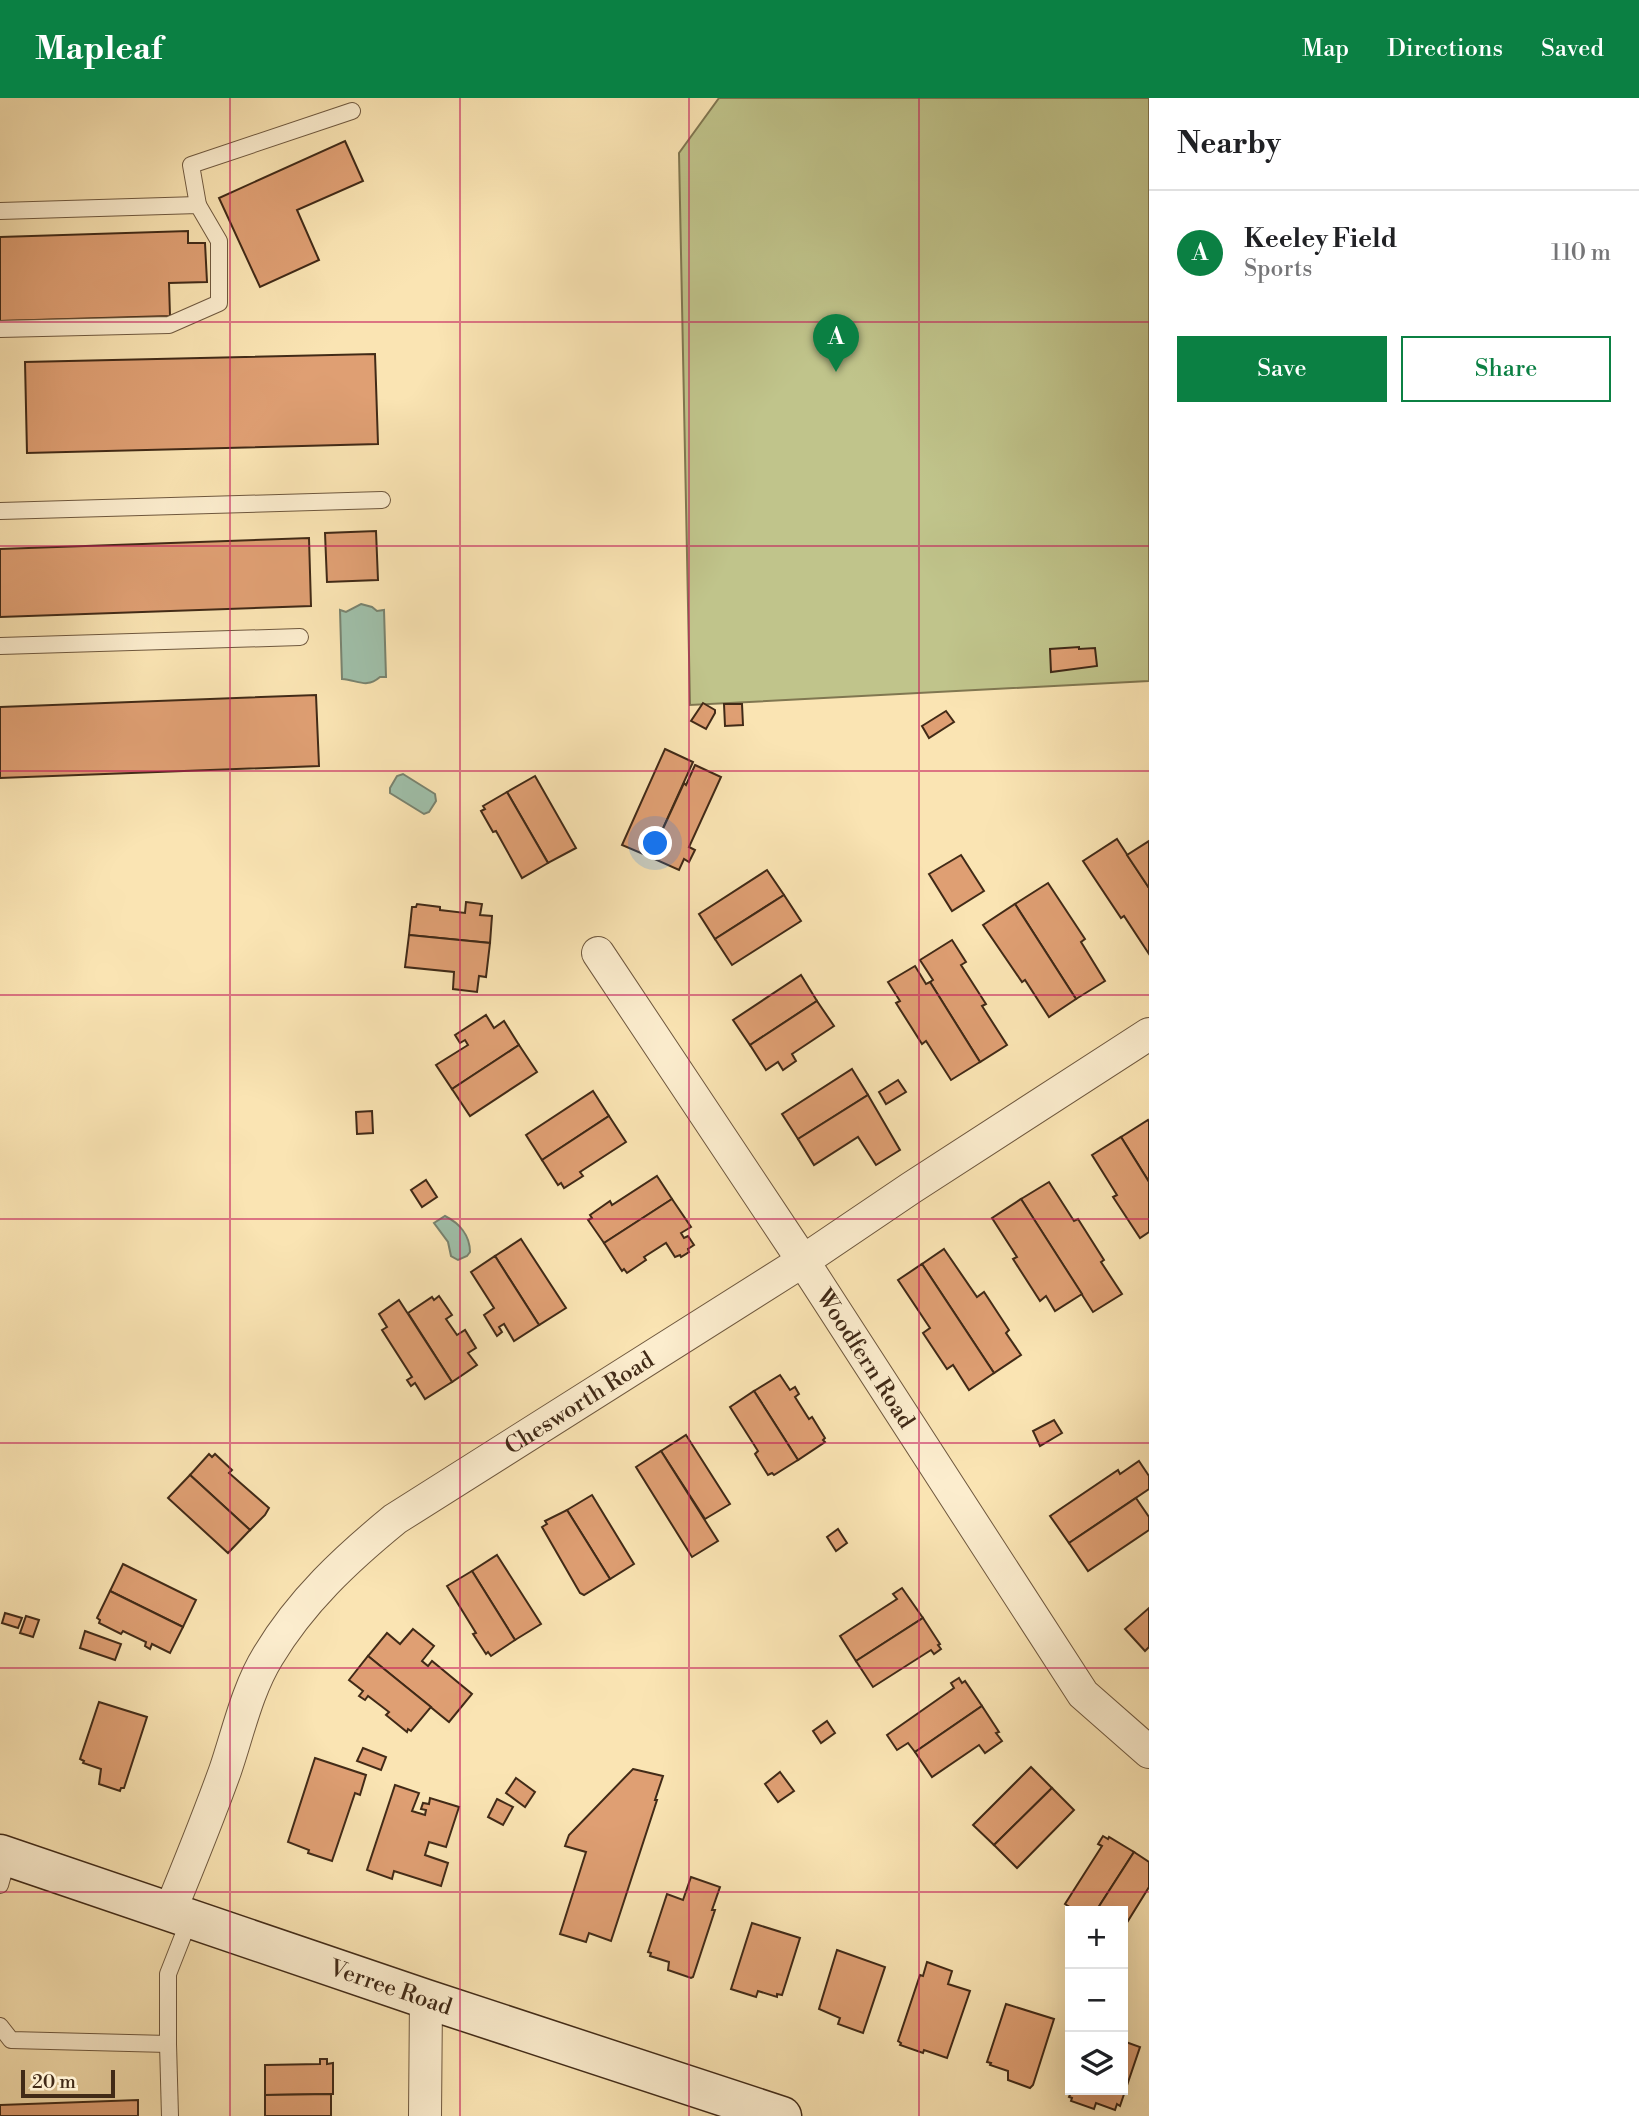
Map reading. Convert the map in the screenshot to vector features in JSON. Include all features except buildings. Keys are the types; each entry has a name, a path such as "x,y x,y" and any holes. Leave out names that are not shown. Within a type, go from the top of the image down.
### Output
{"main road":[{"name":"Verree Road","path":"3,1865 180,1914 426,1999 782,2116"}],"street":[{"name":"Woodfern Road","path":"598,953 803,1261 1083,1694 1149,1752"},
{"name":"Chesworth Road","path":"180,1914 207,1819 267,1658 311,1595 357,1550 396,1519 803,1261 1149,1034"},
{"path":"425,2116 426,1999"}],"lane":[{"path":"0,329 169,325 219,303 219,241 198,205 191,164 352,111"},
{"path":"0,212 198,205"},
{"path":"0,511 382,500"},
{"path":"0,646 300,636"},
{"path":"170,2116 168,1974 180,1914"},
{"path":"0,2026 11,2040 168,2044"}],"green space":[{"path":"719,98 1149,98 1149,681 690,705 679,153"}],"shaded area":[{"path":"361,604 377,611 384,610 386,677 380,677 370,683 342,679 340,610 346,612"},
{"path":"403,774 435,794 436,801 429,812 424,814 390,793 397,776"},
{"path":"445,1216 459,1226 468,1240 470,1252 458,1260 451,1256 448,1242 434,1223"}],"place":[{"name":"Keeley Field","path":"836,372"}]}
